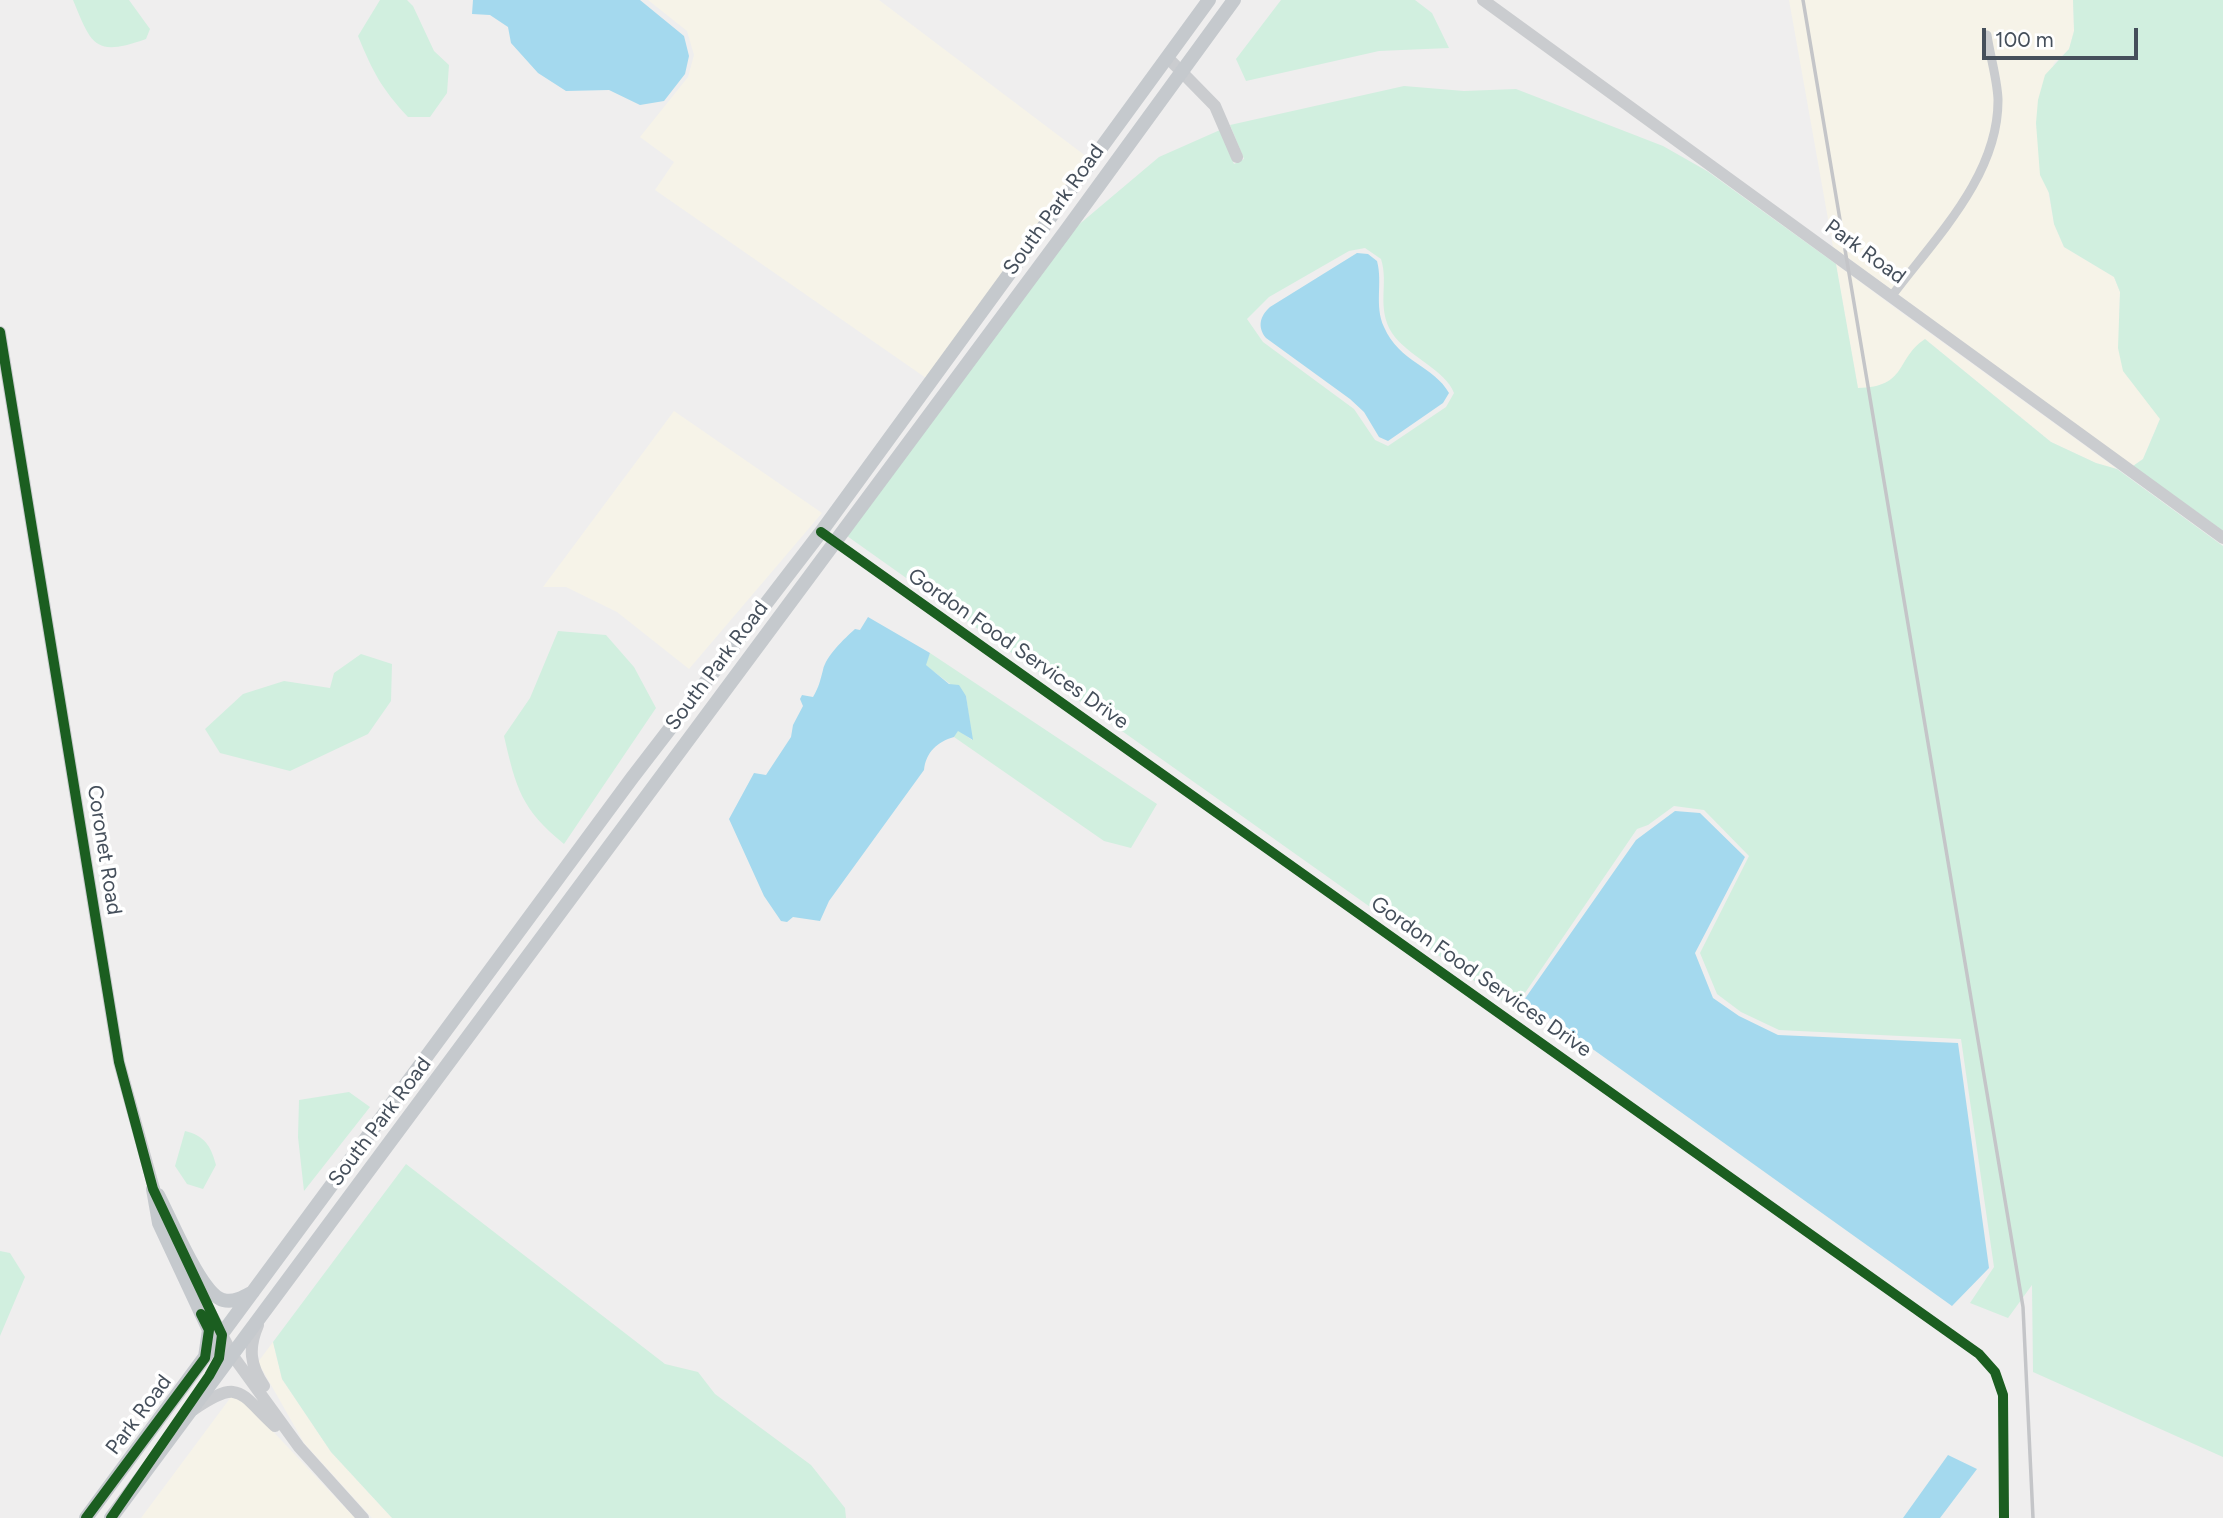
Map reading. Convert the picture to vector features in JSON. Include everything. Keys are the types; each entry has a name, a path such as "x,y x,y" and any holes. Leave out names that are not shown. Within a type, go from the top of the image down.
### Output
{"main road":[{"name":"South Park Road","path":"233,1356 1088,200 1173,64 1209,0"},
{"name":"South Park Road","path":"222,1335 632,778 821,532 1061,203 1173,64 1233,0"},
{"path":"936,405 936,395 1056,231 1061,203"},
{"path":"835,543 841,523 908,427 925,389"},
{"path":"791,602 798,583 812,564 821,532"},
{"path":"152,1186 207,1290 222,1300 232,1301 255,1291"},
{"path":"152,1186 159,1223 209,1330 205,1358"},
{"path":"233,1356 246,1317 311,1225 321,1200"},
{"path":"126,1497 139,1474 209,1376 219,1358 222,1335"},
{"name":"Park Road","path":"86,1518 222,1335"},
{"name":"Park Road","path":"111,1518 233,1356"},
{"path":"96,1518 114,1491 123,1469"}],"street":[{"name":"Park Road","path":"1483,0 2223,538"},
{"path":"1891,297 1969,191 1987,156 1995,127 1998,97 1987,35"},
{"path":"1173,64 1215,106 1237,157"},
{"name":"Coronet Road","path":"0,332 119,1062 152,1186 233,1356 299,1447"},
{"name":"Gordon Food Services Drive","path":"821,532 1979,1354 1995,1372 2003,1395 2004,1518"},
{"path":"261,1317 253,1337 251,1359 257,1376 289,1424 299,1447"},
{"path":"191,1411 214,1395 227,1391 238,1392 250,1398 363,1518"}],"shaded area":[{"path":"648,0 879,0 1087,157 926,378 655,190 674,162 640,137 688,77 694,55 687,31"},
{"path":"1789,0 2073,0 2074,31 2069,49 2054,63 2036,123 2054,224 2064,247 2114,277 2120,292 2119,319 2160,419 2143,459 2133,466 1833,247"},
{"path":"1836,264 2117,469 2096,463 2051,442 1925,339 1894,380 1871,388 1858,389"},
{"path":"674,411 822,513 689,669 617,612 566,587 543,587"},
{"path":"273,1342 282,1379 331,1452 392,1518 372,1518 304,1443 258,1362"},
{"path":"231,1397 246,1403 355,1518 141,1518"}],"green space":[{"path":"73,0 129,0 150,29 146,39 116,47 98,44 85,28"},
{"path":"380,0 407,0 413,6 434,51 449,65 447,93 430,117 408,117 384,88 363,49 358,36"},
{"path":"1281,0 1415,0 1432,13 1449,48 1379,51 1246,81 1236,59"},
{"path":"2073,0 2223,0 2223,531 2133,466 2143,459 2160,419 2123,371 2118,348 2120,292 2114,277 2064,247 2054,224 2049,193 2040,175 2036,123 2038,100 2045,75 2069,49 2074,31"},
{"path":"1404,86 1464,91 1516,89 1663,146 1707,171 1836,264 1858,388 1885,383 1899,371 1909,355 1925,339 2051,442 2096,463 2117,469 2223,546 2223,1457 2033,1372 2032,1285 2008,1318 1970,1303 1994,1267 1961,1039 1779,1030 1741,1012 1717,994 1700,953 1749,856 1704,810 1674,806 1648,825 1637,829 1514,1009 847,536 1076,227 1159,157 1220,130 1234,164 1244,159 1230,125","holes":["1365,248 1381,259 1385,314 1392,333 1407,349 1443,377 1454,393 1446,407 1388,446 1375,440 1354,409 1263,342 1247,319 1269,297 1349,251"]},
{"path":"558,631 606,635 634,667 656,708 564,844 538,820 522,796 512,770 504,736 530,698"},
{"path":"930,653 1157,804 1131,848 1104,841 954,737 958,730 972,740 966,696 925,665"},
{"path":"361,654 392,664 391,701 368,734 290,771 220,753 205,729 243,694 284,681 330,688 334,673"},
{"path":"349,1092 370,1107 304,1191 298,1137 299,1100"},
{"path":"185,1131 202,1139 214,1158 216,1165 203,1189 187,1184 175,1166"},
{"path":"406,1164 665,1364 698,1372 715,1394 811,1465 845,1508 846,1518 392,1518 331,1452 282,1379 273,1342"},
{"path":"0,1251 10,1253 25,1277 0,1336"}],"water":[{"path":"473,0 640,0 684,36 689,56 685,74 664,101 640,105 609,90 566,91 538,73 511,43 508,27 490,15 472,14"},
{"path":"1357,253 1368,254 1377,261 1381,319 1390,339 1407,356 1435,376 1449,393 1443,403 1388,441 1379,437 1364,412 1350,399 1266,338 1261,326 1262,318 1270,307"},
{"path":"868,617 930,653 926,665 949,684 959,685 966,696 973,740 958,731 954,737 933,749 924,770 829,901 820,921 793,917 787,922 781,921 764,896 729,819 754,773 766,775 791,737 793,725 803,706 800,699 802,695 813,697 832,654 855,629 860,630"},
{"path":"1675,811 1700,813 1745,857 1695,953 1713,998 1739,1016 1778,1035 1958,1043 1989,1268 1952,1306 1524,1000 1636,840"},
{"path":"1948,1455 1977,1469 1940,1518 1903,1518"}],"railway":[{"path":"1803,0 2023,1307 2033,1518"}],"cycle path":[{"path":"0,332 119,1062 153,1189 222,1335 219,1358 209,1376 111,1518"},
{"path":"821,532 1979,1354 1995,1372 2003,1395 2004,1518"},
{"path":"86,1518 205,1358 209,1330 201,1314"}]}
